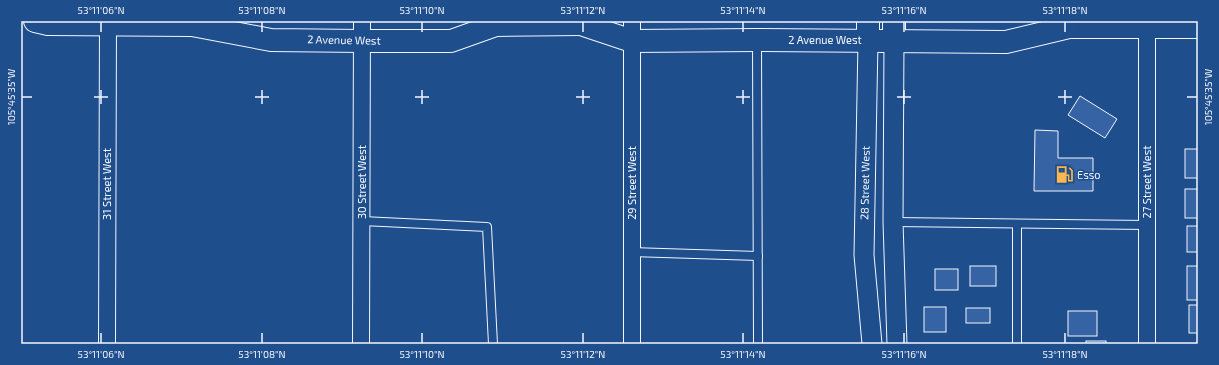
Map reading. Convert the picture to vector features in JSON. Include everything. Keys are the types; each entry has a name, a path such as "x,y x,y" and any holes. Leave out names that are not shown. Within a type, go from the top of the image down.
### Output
{"highway":[{"name":"2 Avenue West","path":"1044,21 1069,27"},
{"name":"2 Avenue West","path":"21,32 42,23 200,23 271,40 362,31 451,41 491,23 585,22 632,31 757,40 868,31 894,31 1006,42 1069,27 1147,24 1198,27"}],"street":[{"name":"31 Street West","path":"107,344 108,23"},
{"name":"27 Street West","path":"1147,24 1147,344"},
{"name":"30 Street West","path":"361,344 362,31"},
{"name":"29 Street West","path":"632,31 632,344"},
{"name":"28 Street West","path":"868,31 864,255 872,344"},
{"path":"894,31 893,222 897,344"}],"lane":[{"path":"757,40 758,344"},
{"path":"362,221 487,227 492,344"},
{"path":"893,222 1147,225"},
{"path":"1017,224 1017,344"},
{"path":"632,252 758,256"}],"building":[{"path":"1080,96 1117,119 1105,138 1068,115"},
{"name":"Esso","path":"1035,130 1058,131 1058,158 1093,158 1093,191 1034,191"},
{"path":"1185,149 1198,149 1198,178 1185,178"},
{"path":"1185,189 1198,189 1198,218 1185,218"},
{"path":"1187,226 1198,226 1198,252 1187,252"},
{"path":"970,266 996,266 996,286 970,286"},
{"path":"1187,266 1198,266 1198,300 1187,300"},
{"path":"935,269 958,269 958,290 935,290"},
{"path":"1189,305 1198,305 1198,333 1189,333"},
{"path":"924,307 946,307 946,332 924,332"},
{"path":"966,308 990,308 990,323 966,323"},
{"path":"1068,311 1097,311 1097,336 1068,336"},
{"path":"1086,341 1106,341 1106,344 1086,344"}],"place":[{"name":"Esso","path":"1064,175"}]}
